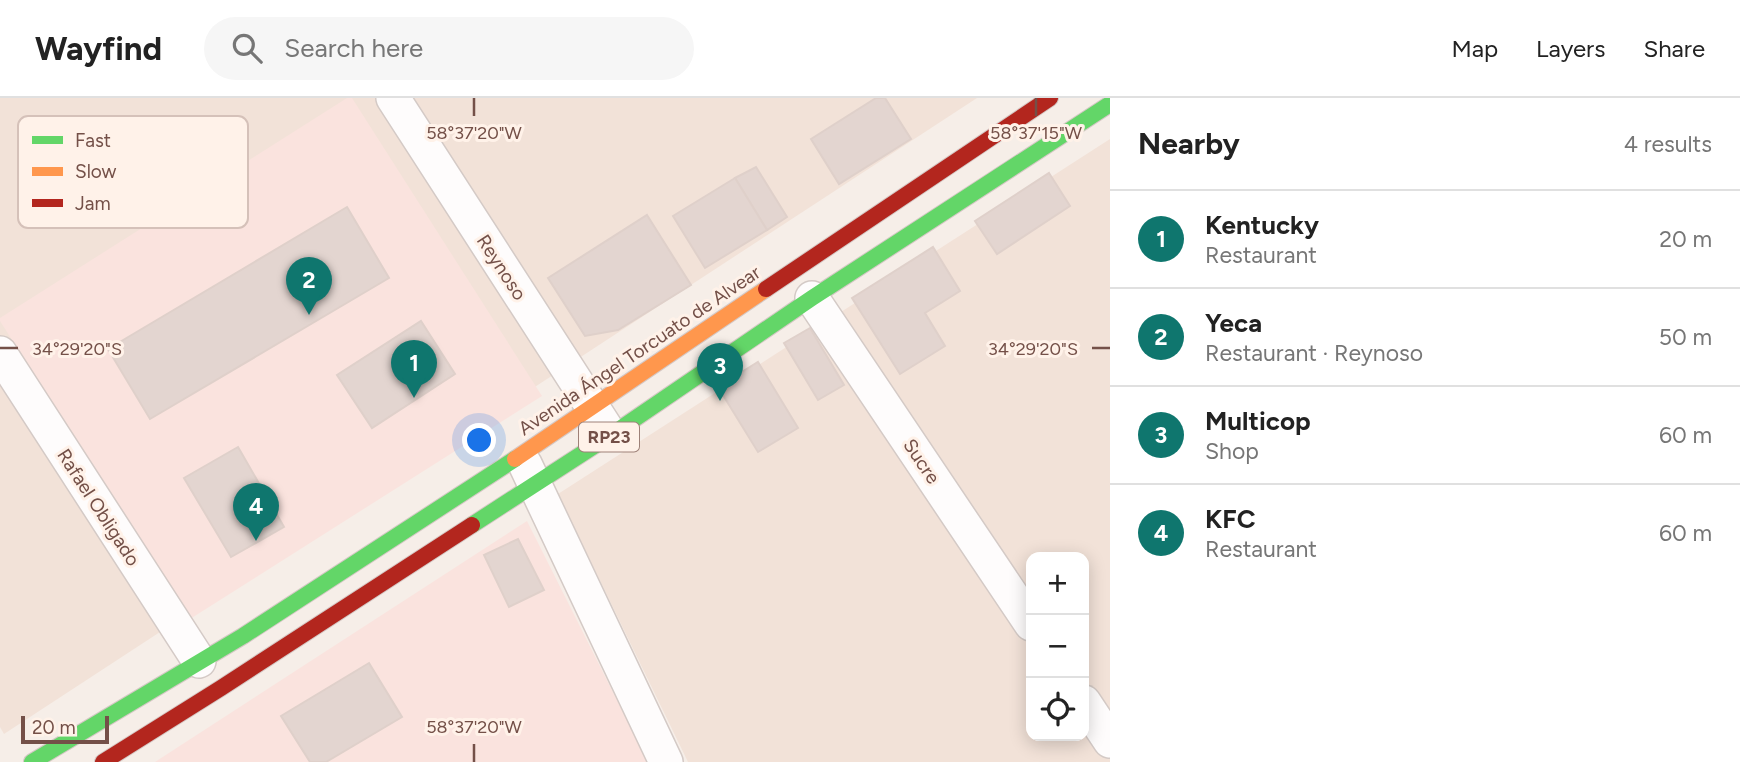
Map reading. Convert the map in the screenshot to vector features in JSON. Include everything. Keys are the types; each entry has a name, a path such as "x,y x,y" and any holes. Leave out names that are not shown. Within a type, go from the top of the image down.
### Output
{"main road":[{"name":"Avenida Ángel Torcuato de Alvear","path":"32,762 243,635 520,455 1050,98"},
{"name":"RP23","path":"103,762 535,485 812,298 1110,104"}],"street":[{"name":"Reynoso","path":"393,98 611,435"},
{"name":"Sucre","path":"812,298 1026,617"},
{"name":"Rafael Obligado","path":"0,353 199,661"},
{"path":"520,455 666,762"},
{"path":"1089,710 1110,741"}],"shaded area":[{"path":"0,98 977,98 4,734 0,727"},
{"path":"347,98 352,98 542,396 190,619 0,318 142,228 248,228 248,161"},
{"path":"1110,139 1110,762 688,762 558,494"},
{"path":"527,521 648,762 155,762"}],"building":[{"path":"876,98 885,98 911,139 839,184 811,139"},
{"path":"756,167 787,217 767,230 735,178"},
{"path":"1049,173 1070,206 997,254 975,221"},
{"path":"735,178 767,230 705,268 673,216"},
{"path":"347,207 389,278 150,419 108,349"},
{"path":"647,215 691,285 618,330 585,336 548,278"},
{"path":"933,247 960,291 925,313 945,346 900,374 852,298"},
{"path":"421,321 455,374 372,428 337,375"},
{"path":"810,328 844,385 818,400 784,343"},
{"path":"758,362 798,428 758,452 718,387"},
{"path":"238,447 284,527 231,557 184,478"},
{"path":"518,539 544,590 509,607 484,555"},
{"path":"369,663 402,717 326,762 310,762 281,716"}],"traffic: fast":[{"path":"472,525 611,435 812,298 1110,104"},
{"path":"32,762 243,636 515,459"}],"traffic: slow":[{"path":"515,459 766,289"}],"traffic: jam":[{"path":"766,289 1050,98"},
{"path":"103,762 472,525"}],"place":[{"name":"Yeca","path":"309,315"},
{"name":"Kentucky","path":"414,398"},
{"name":"Multicop","path":"720,401"},
{"name":"KFC","path":"256,541"}]}
